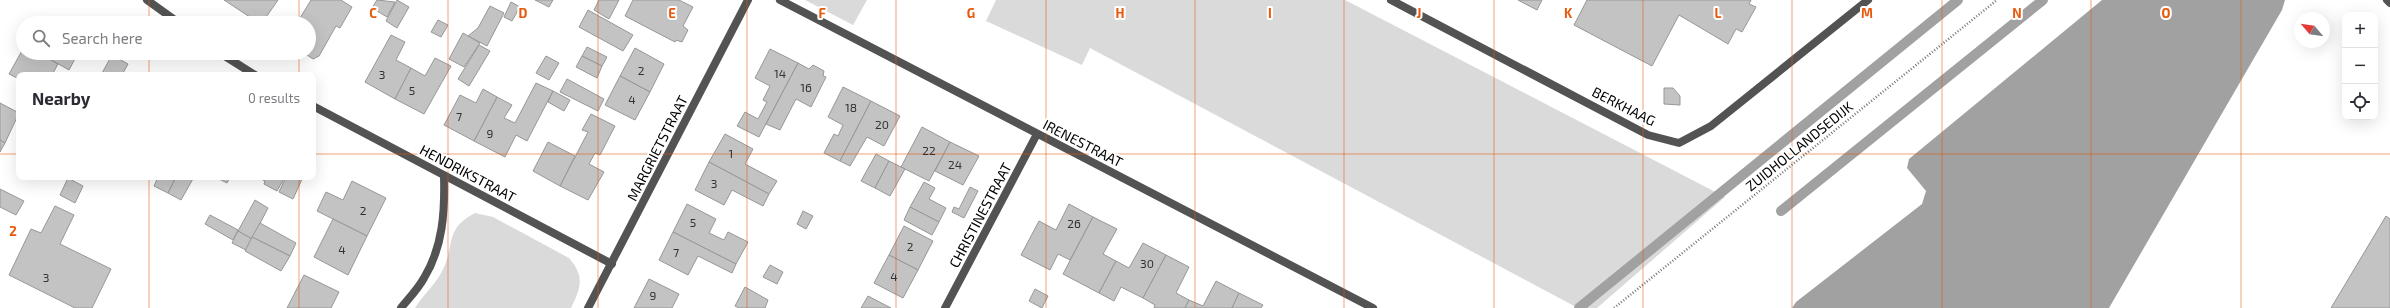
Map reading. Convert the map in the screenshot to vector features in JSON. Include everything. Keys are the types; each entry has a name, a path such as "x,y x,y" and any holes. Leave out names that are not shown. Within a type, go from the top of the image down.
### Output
{"street":[{"path":"147,0 169,16"},
{"name":"MARGRIETSTRAAT","path":"588,308 748,0"},
{"name":"IRENESTRAAT","path":"780,0 1373,308"},
{"name":"BERKHAAG","path":"1391,0 1648,134 1678,143 1711,126 1868,0"},
{"path":"2387,0 2390,3"},
{"path":"231,60 250,72"},
{"name":"HENDRIKSTRAAT","path":"316,108 612,264"},
{"name":"CHRISTINESTRAAT","path":"945,308 1037,134"},
{"path":"401,308 424,279 437,251 445,206 444,176"}],"path":[{"name":"ZUIDHOLLANDSEDIJK","path":"1614,308 1997,0"}],"shaded area":[{"path":"805,0 867,0 853,25"},
{"path":"996,0 1345,0 1725,197 1597,308 1578,308 1090,48 1082,65 986,21"},
{"path":"2102,0 2285,0 2282,10 2109,308 1792,308 1796,302 1922,204 1926,191 1907,168 1909,159"},
{"path":"475,213 493,217 569,258 574,264 580,282 571,308 415,308 440,275 448,256 454,233 458,226 465,219"}],"building":[{"path":"224,0 278,0 267,16 248,16"},
{"path":"311,0 341,0 352,7 340,28 336,26 319,56 316,58 316,16 301,16"},
{"path":"377,0 395,2 387,17 372,8"},
{"path":"397,0 409,7 397,28 386,21"},
{"path":"535,0 553,0 549,7"},
{"path":"599,0 619,0 609,19 594,10"},
{"path":"633,0 679,0 693,7 683,26 688,30 682,42 676,40 675,42 625,16"},
{"path":"1518,0 1542,0 1537,10"},
{"path":"1587,0 1751,0 1749,4 1756,7 1742,32 1736,29 1728,44 1679,15 1652,66 1574,25"},
{"path":"511,2 520,7 512,21 504,17"},
{"path":"490,6 504,13 487,46 468,36 478,28"},
{"path":"588,10 633,35 623,51 579,27"},
{"path":"438,20 448,25 441,37 431,32"},
{"path":"463,33 480,43 464,67 449,59"},
{"path":"391,35 405,42 396,60 411,68 395,99 365,82"},
{"path":"479,45 490,51 469,86 458,79"},
{"path":"587,47 607,57 602,66 582,56"},
{"path":"635,48 664,64 650,92 620,76"},
{"path":"770,49 798,63 759,137 737,126 745,112 758,119 767,102 763,100 770,86 755,78"},
{"path":"546,56 559,63 549,80 536,73"},
{"path":"582,56 602,66 597,78 576,67"},
{"path":"435,58 451,66 424,114 395,99 411,68 425,76"},
{"path":"17,60 51,60 58,64 54,72 16,72 16,78 9,74"},
{"path":"51,60 74,60 69,70"},
{"path":"109,60 121,60 128,64 124,72 103,72"},
{"path":"798,63 809,69 813,65 824,71 823,76 826,77 811,107 796,99 780,130 766,124"},
{"path":"620,76 650,92 635,120 605,105"},
{"path":"567,79 604,99 598,111 560,92"},
{"path":"536,83 553,91 527,141 516,135 505,157 474,141 497,97 512,105 504,118 515,123"},
{"path":"843,87 871,101 840,161 824,153 834,134 838,136 843,125 828,117"},
{"path":"1664,88 1673,88 1680,96 1680,105 1664,104"},
{"path":"483,89 497,97 474,141 444,125 460,95 476,103"},
{"path":"553,91 570,100 564,111 548,102"},
{"path":"871,101 900,116 884,146 867,137 850,166 840,161"},
{"path":"0,103 16,111 16,119 5,143 0,140"},
{"path":"591,114 615,126 600,155 595,153 589,164 604,172 588,200 560,186 588,132 582,130"},
{"path":"922,127 950,142 929,181 901,167"},
{"path":"725,134 753,149 745,164 777,181 769,194 709,162"},
{"path":"0,140 5,143 0,152"},
{"path":"548,142 575,156 560,186 533,171"},
{"path":"950,142 979,156 963,185 935,171"},
{"path":"876,154 889,161 875,188 861,181"},
{"path":"889,161 905,169 890,196 875,188"},
{"path":"709,162 769,194 763,206 732,190 724,205 695,190"},
{"path":"67,180 72,180 83,186 75,203 60,195"},
{"path":"157,180 174,180 168,193 154,186"},
{"path":"174,180 192,180 181,200 168,193"},
{"path":"221,180 228,180 227,183"},
{"path":"263,180 283,180 277,191 264,184 265,181"},
{"path":"285,180 302,180 293,199 279,192"},
{"path":"352,181 386,198 367,236 317,211 326,192 343,200"},
{"path":"924,182 935,188 929,199 946,208 939,222 910,207"},
{"path":"970,187 978,191 964,218 952,212 954,207 959,209"},
{"path":"0,189 24,201 16,215 0,207"},
{"path":"255,200 268,208 252,239 238,231"},
{"path":"687,204 716,219 709,233 724,240 728,232 748,242 736,264 673,232"},
{"path":"1069,204 1093,217 1070,260 1058,254 1050,270 1021,255 1039,221 1056,230"},
{"path":"55,206 74,215 60,244 111,269 92,308 75,308 9,275 31,229 41,233"},
{"path":"910,207 939,222 932,235 904,220"},
{"path":"803,211 813,216 806,229 797,224"},
{"path":"210,215 238,230 233,240 205,224"},
{"path":"2386,216 2390,219 2390,308 2331,308"},
{"path":"1093,217 1117,229 1103,254 1116,261 1099,293 1063,274"},
{"path":"333,219 367,236 348,275 314,257"},
{"path":"260,223 296,243 290,256 252,237"},
{"path":"904,226 933,241 918,270 889,255"},
{"path":"238,231 252,239 246,250 232,243"},
{"path":"673,232 736,264 732,273 698,256 688,275 659,260"},
{"path":"252,237 290,256 281,271 245,251"},
{"path":"1143,243 1166,255 1143,298 1121,287 1114,301 1099,293 1116,261 1129,268"},
{"path":"889,255 918,270 903,298 874,283"},
{"path":"1166,255 1189,267 1176,293 1189,300 1185,308 1154,308 1155,305 1143,298"},
{"path":"770,265 783,272 777,284 763,277"},
{"path":"304,275 339,292 331,308 287,308"},
{"path":"649,279 679,294 672,308 634,308"},
{"path":"1216,281 1239,293 1232,308 1185,308 1189,300 1203,306"},
{"path":"745,287 768,300 765,308 739,308 735,306"},
{"path":"1035,289 1048,296 1042,308 1029,301"},
{"path":"1239,293 1263,305 1261,308 1232,308"},
{"path":"868,296 891,308 861,308"}],"waterway":[{"path":"1579,308 1958,0"},
{"path":"1781,211 2043,0"}]}
